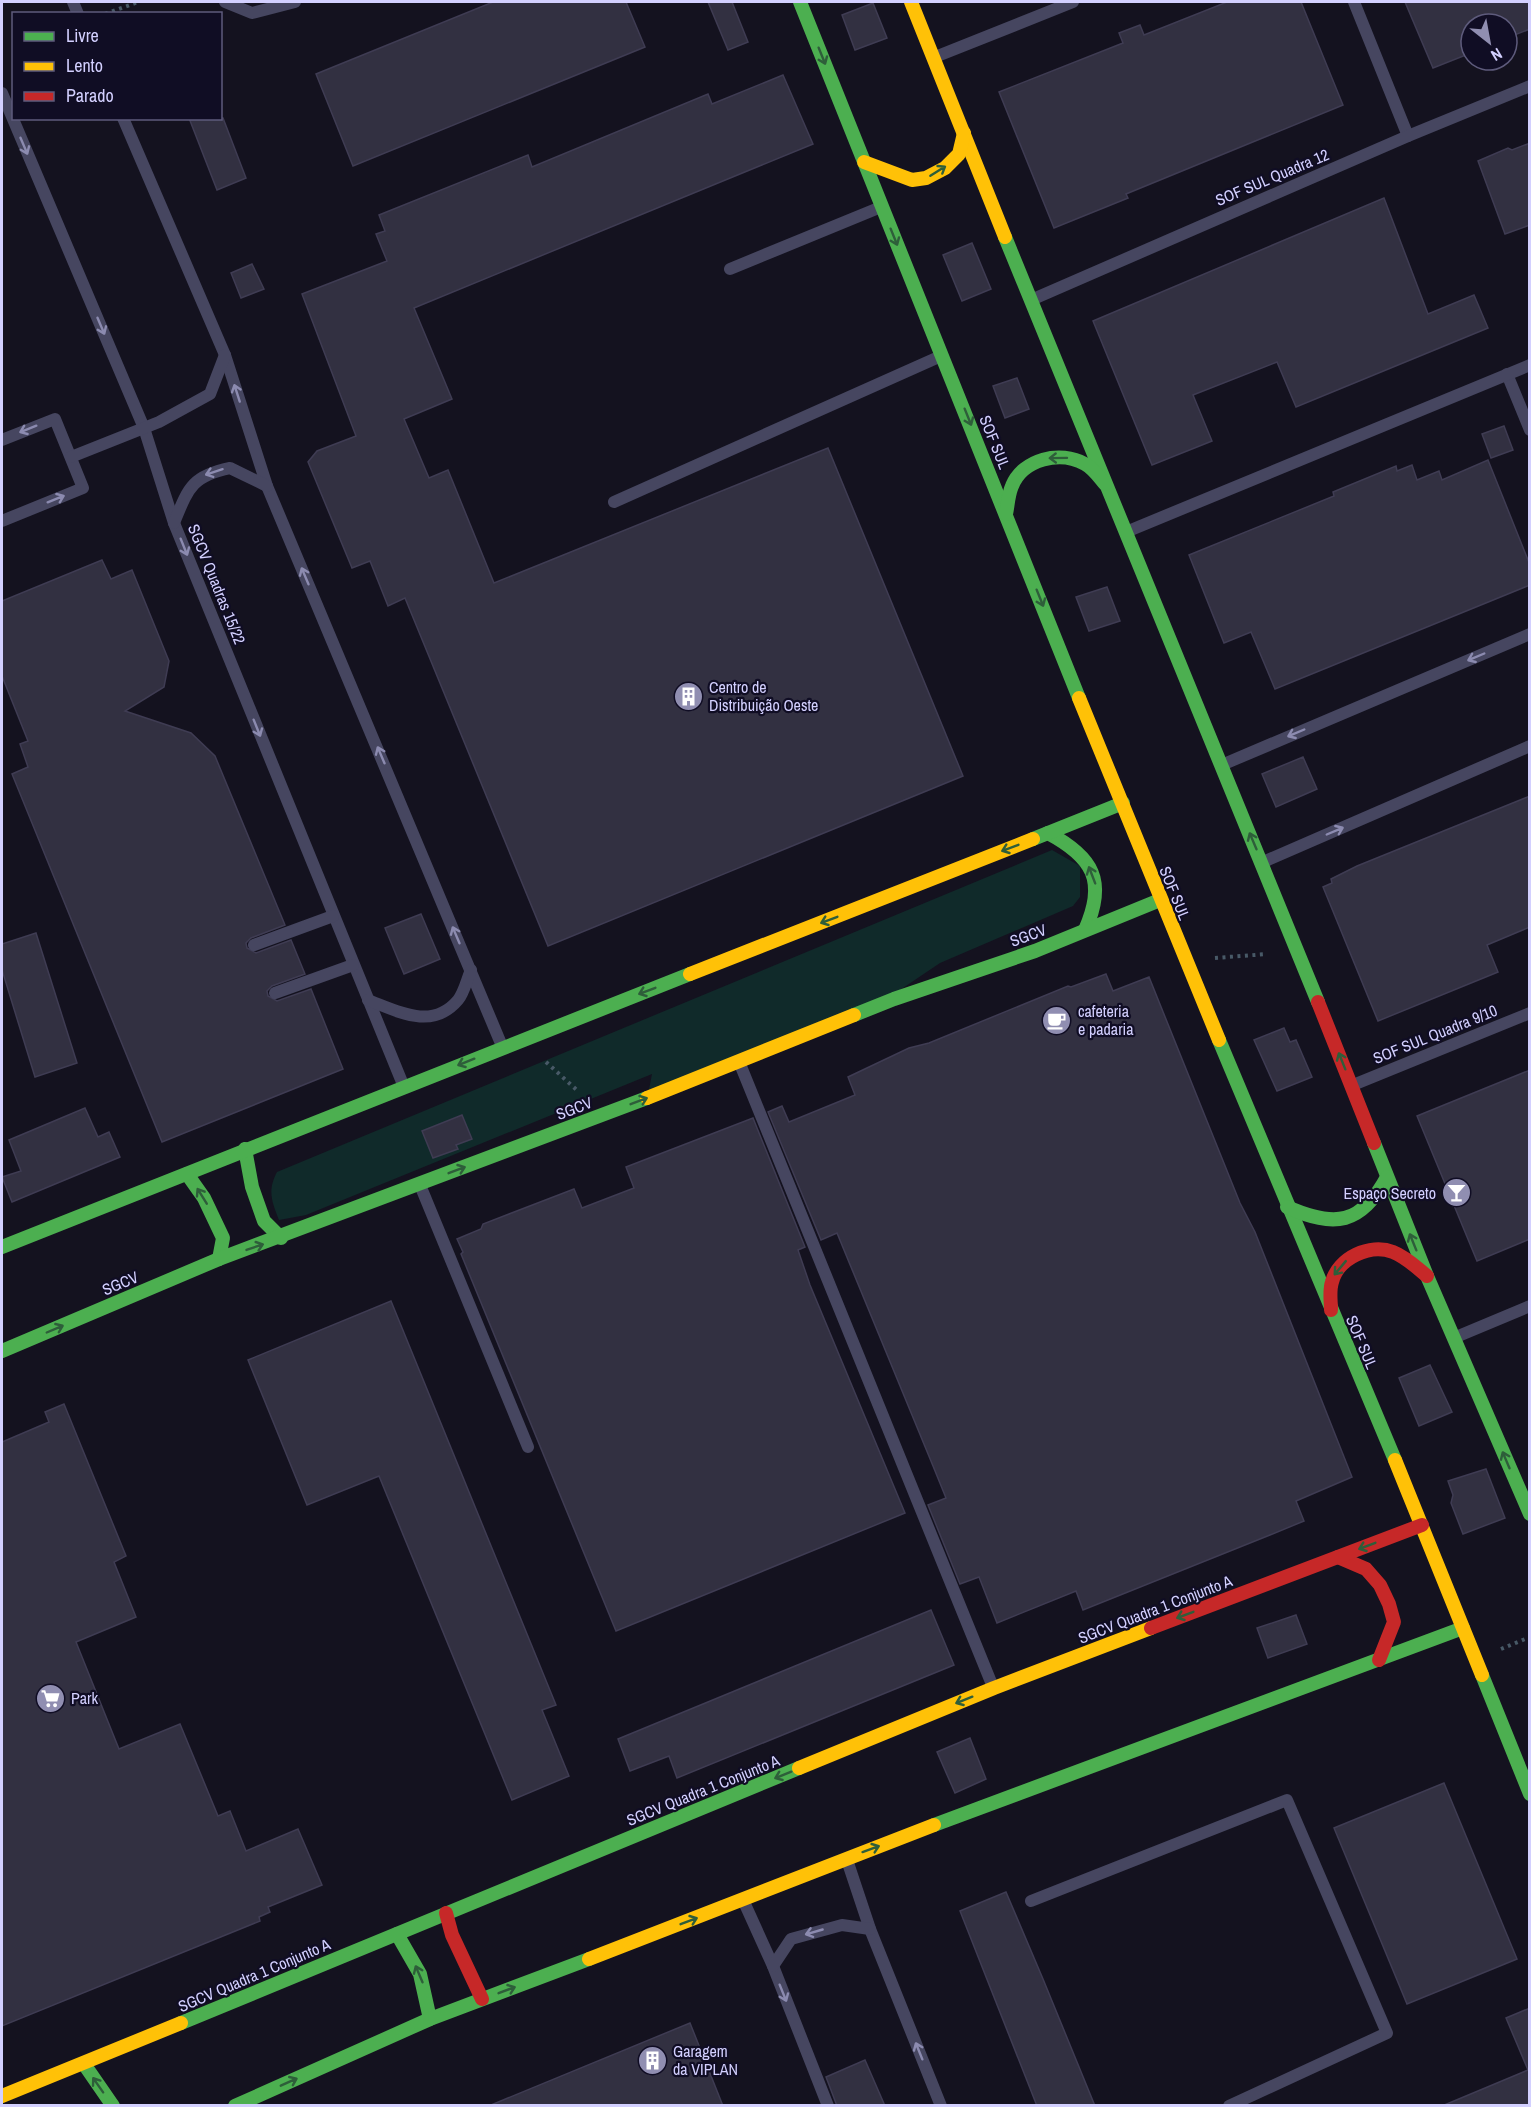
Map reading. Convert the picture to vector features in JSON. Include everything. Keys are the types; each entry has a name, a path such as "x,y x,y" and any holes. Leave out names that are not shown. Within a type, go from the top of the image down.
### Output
{"street":[{"name":"SOF SUL","path":"800,2 1160,900 1422,1525 1530,1794"},
{"path":"911,2 1030,300 1262,862 1427,1275 1530,1514"},
{"path":"864,162 912,180 926,178 945,168 959,154 964,134"},
{"path":"1006,514 1013,484 1025,469 1043,459 1063,456 1086,465 1106,485"},
{"path":"2,1247 1123,803"},
{"path":"1048,834 1072,845 1086,860 1095,878 1098,899 1085,930"},
{"name":"SGCV","path":"2,1352 219,1259 281,1238 739,1063 894,999 1085,930 1160,900"},
{"path":"245,1149 252,1187 264,1221 281,1238"},
{"path":"187,1174 204,1198 223,1238 219,1259"},
{"path":"1287,1207 1311,1219 1329,1221 1349,1218 1372,1202 1387,1177"},
{"path":"1331,1310 1332,1280 1342,1264 1356,1254 1372,1250 1388,1250 1427,1275"},
{"name":"SGCV Quadra 1 Conjunto A","path":"2,2096 994,1688 1422,1525"},
{"path":"1338,1557 1366,1569 1380,1585 1389,1604 1394,1622 1378,1659"},
{"path":"235,2106 430,2019 743,1901 846,1858 1463,1629"},
{"path":"446,1913 452,1935 482,1999"},
{"path":"397,1934 410,1951 427,1993 430,2019"},
{"path":"84,2064 113,2106"}],"lane":[{"path":"225,2 252,13 295,2"},
{"path":"934,58 1073,2"},
{"path":"1354,2 1408,136"},
{"name":"SOF SUL Quadra 12","path":"1030,300 1408,136 1530,86"},
{"name":"SGCV Quadras 15/22","path":"2,93 12,117"},
{"name":"SGCV Quadras 15/22","path":"13,120 144,428 174,523 404,1087"},
{"path":"124,120 225,355 267,486 503,1047"},
{"path":"730,269 882,207"},
{"path":"71,457 144,428 210,394 225,355"},
{"path":"614,502 943,355"},
{"path":"1126,532 1530,365"},
{"path":"1507,375 1530,430"},
{"path":"2,440 55,419 83,488 2,521"},
{"path":"174,523 189,487 208,473 230,468 267,486"},
{"path":"1221,765 1530,634"},
{"path":"1262,862 1530,746"},
{"path":"254,945 333,916"},
{"path":"275,993 354,965"},
{"path":"368,1000 414,1018 436,1015 458,1000 471,970"},
{"name":"SOF SUL Quadra 9/10","path":"1352,1085 1530,1013"},
{"path":"739,1063 994,1688"},
{"path":"419,1184 528,1447"},
{"path":"1453,1338 1530,1306"},
{"path":"1031,1900 1287,1800 1387,2033 1229,2106"},
{"path":"846,1858 870,1929 941,2106"},
{"path":"743,1901 773,1966 828,2106"},
{"path":"773,1966 791,1939 842,1925 870,1929"}],"path":[{"path":"110,12 138,2"},
{"path":"1185,960 1298,951"},
{"path":"522,1040 604,1114"}],"green space":[{"path":"1052,850 1080,866 1080,897 1073,906 940,963 894,994 648,1095 652,1074 306,1215 279,1220 271,1191 277,1172"}],"building":[{"path":"493,2 626,2 645,47 353,166 316,74"},
{"path":"708,2 732,2 748,42 728,50"},
{"path":"1227,2 1301,2 1343,105 1126,194 1128,198 1054,228 999,92 1123,43 1119,33 1140,25 1144,35"},
{"path":"1405,2 1530,2 1530,29 1519,33 1519,12 1459,12 1459,58 1433,68"},
{"path":"873,3 887,38 855,50 842,15"},
{"name":"Centro de Distribuição Oeste","path":"783,75 813,144 414,308 452,399 404,419 429,478 448,470 494,583 828,448 963,776 548,946 405,598 388,606 370,561 352,568 308,462 317,451 356,436 302,294 387,261 376,234 385,231 379,215 528,155 532,167 708,94 712,104"},
{"path":"223,118 246,178 217,190 190,120 222,120"},
{"path":"1530,143 1530,225 1505,234 1478,161 1508,148 1512,150"},
{"path":"1384,198 1428,314 1474,295 1488,328 1296,407 1277,362 1193,395 1212,441 1152,465 1093,321"},
{"path":"972,243 991,289 962,301 943,255"},
{"path":"252,264 264,289 241,298 231,273"},
{"path":"1017,378 1029,409 1005,418 993,386"},
{"path":"1504,426 1513,450 1491,458 1482,434"},
{"path":"1488,460 1530,565 1530,585 1275,689 1251,632 1224,643 1189,555 1334,496 1333,492 1396,466 1397,471 1412,465 1417,480 1439,471 1442,480"},
{"path":"102,560 111,579 132,570 169,661 164,687 125,711 191,733 215,756 285,925 251,938 246,943 247,948 256,953 291,940 305,974 272,986 267,991 268,996 277,1001 311,989 343,1069 162,1142 12,774 28,767 20,744 28,741 2,676 2,601"},
{"path":"1107,587 1120,621 1089,631 1076,597"},
{"path":"1303,757 1317,789 1276,807 1262,774"},
{"path":"1530,796 1530,927 1487,945 1498,972 1378,1021 1323,887 1332,883 1331,879 1357,866"},
{"path":"421,914 440,959 404,974 385,928"},
{"path":"36,933 77,1063 35,1077 2,970 2,944"},
{"path":"1106,974 1113,991 1149,977 1240,1203 1255,1232 1352,1477 1296,1501 1304,1521 1270,1535 1083,1610 1076,1591 997,1623 979,1577 960,1584 928,1505 946,1498 933,1466 837,1233 821,1240 768,1112 782,1106 789,1122 855,1095 848,1077 909,1048 929,1043 1068,986 1071,987"},
{"path":"1284,1028 1290,1042 1296,1040 1312,1077 1277,1091 1254,1040"},
{"path":"1530,1070 1530,1239 1477,1261 1417,1116"},
{"path":"85,1108 98,1137 109,1132 120,1157 12,1202 2,1177 21,1171 9,1140"},
{"path":"462,1115 472,1139 456,1145 458,1149 433,1158 422,1131"},
{"path":"753,1118 805,1247 798,1250 810,1285 905,1513 616,1631 461,1254 463,1252 457,1239 481,1229 483,1224 574,1189 582,1208 634,1188 626,1167"},
{"path":"391,1301 556,1705 542,1710 569,1776 512,1800 379,1476 307,1505 248,1360"},
{"path":"1430,1365 1452,1412 1419,1426 1399,1378"},
{"name":"Park","path":"64,1404 126,1556 114,1562 136,1617 76,1642 119,1749 180,1724 218,1816 230,1811 246,1851 298,1829 322,1885 268,1907 270,1912 259,1917 260,1921 2,2026 2,1442 49,1422 45,1412"},
{"path":"1486,1469 1505,1518 1463,1534 1451,1503 1453,1495 1448,1481"},
{"path":"931,1610 954,1665 677,1778 669,1756 630,1771 618,1739"},
{"path":"1296,1615 1307,1644 1268,1658 1257,1628"},
{"path":"970,1738 986,1779 955,1793 937,1752"},
{"path":"1444,1783 1517,1959 1407,2004 1334,1828"},
{"path":"1006,1892 1095,2106 1037,2106 960,1911"},
{"path":"1530,2008 1530,2106 1442,2106 1528,2070 1506,2018"},
{"name":"Garagem da VIPLAN","path":"690,2023 723,2106 491,2106 491,2105"},
{"path":"865,2060 885,2106 837,2106 826,2077"}],"traffic: fast":[{"path":"800,2 1079,698"},
{"path":"1005,237 1318,1002"},
{"path":"1006,514 1011,489 1017,477 1033,463 1054,458 1075,460 1091,468 1105,484"},
{"path":"1033,839 1123,803"},
{"path":"1048,833 1076,851 1092,872 1095,898 1085,930"},
{"path":"854,1015 1035,951 1160,900"},
{"path":"2,1247 690,974"},
{"path":"1219,1040 1395,1460"},
{"path":"2,1351 219,1259 647,1098"},
{"path":"1374,1143 1427,1276 1530,1514"},
{"path":"245,1149 252,1187 264,1221 281,1238"},
{"path":"187,1174 204,1198 223,1238 219,1259"},
{"path":"1287,1207 1319,1218 1345,1218 1357,1213 1367,1205 1387,1177"},
{"path":"934,1825 1463,1628"},
{"path":"1482,1675 1530,1794"},
{"path":"181,2023 799,1768"},
{"path":"397,1934 420,1974 430,2019"},
{"path":"235,2106 430,2019 589,1959"},
{"path":"84,2064 113,2106"}],"traffic: slow":[{"path":"911,2 1005,237"},
{"path":"864,162 912,180 926,178 945,168 959,154 964,133"},
{"path":"1079,698 1219,1040"},
{"path":"690,974 1033,839"},
{"path":"647,1098 854,1015"},
{"path":"1395,1460 1482,1675"},
{"path":"799,1768 994,1688 1151,1628"},
{"path":"589,1959 934,1825"},
{"path":"2,2096 181,2023"}],"traffic: jam":[{"path":"1318,1002 1374,1143"},
{"path":"1331,1310 1331,1289 1335,1273 1348,1260 1365,1251 1393,1252 1407,1259 1427,1276"},
{"path":"1151,1628 1422,1525"},
{"path":"1338,1557 1366,1569 1380,1585 1389,1604 1394,1622 1379,1660"},
{"path":"446,1913 452,1935 482,1999"}],"place":[{"name":"Centro de Distribuição Oeste","path":"688,696"},
{"name":"cafeteria e padaria","path":"1057,1020"},
{"name":"Espaço Secreto","path":"1457,1193"},
{"name":"Park","path":"50,1698"},
{"name":"Garagem da VIPLAN","path":"652,2060"}]}
